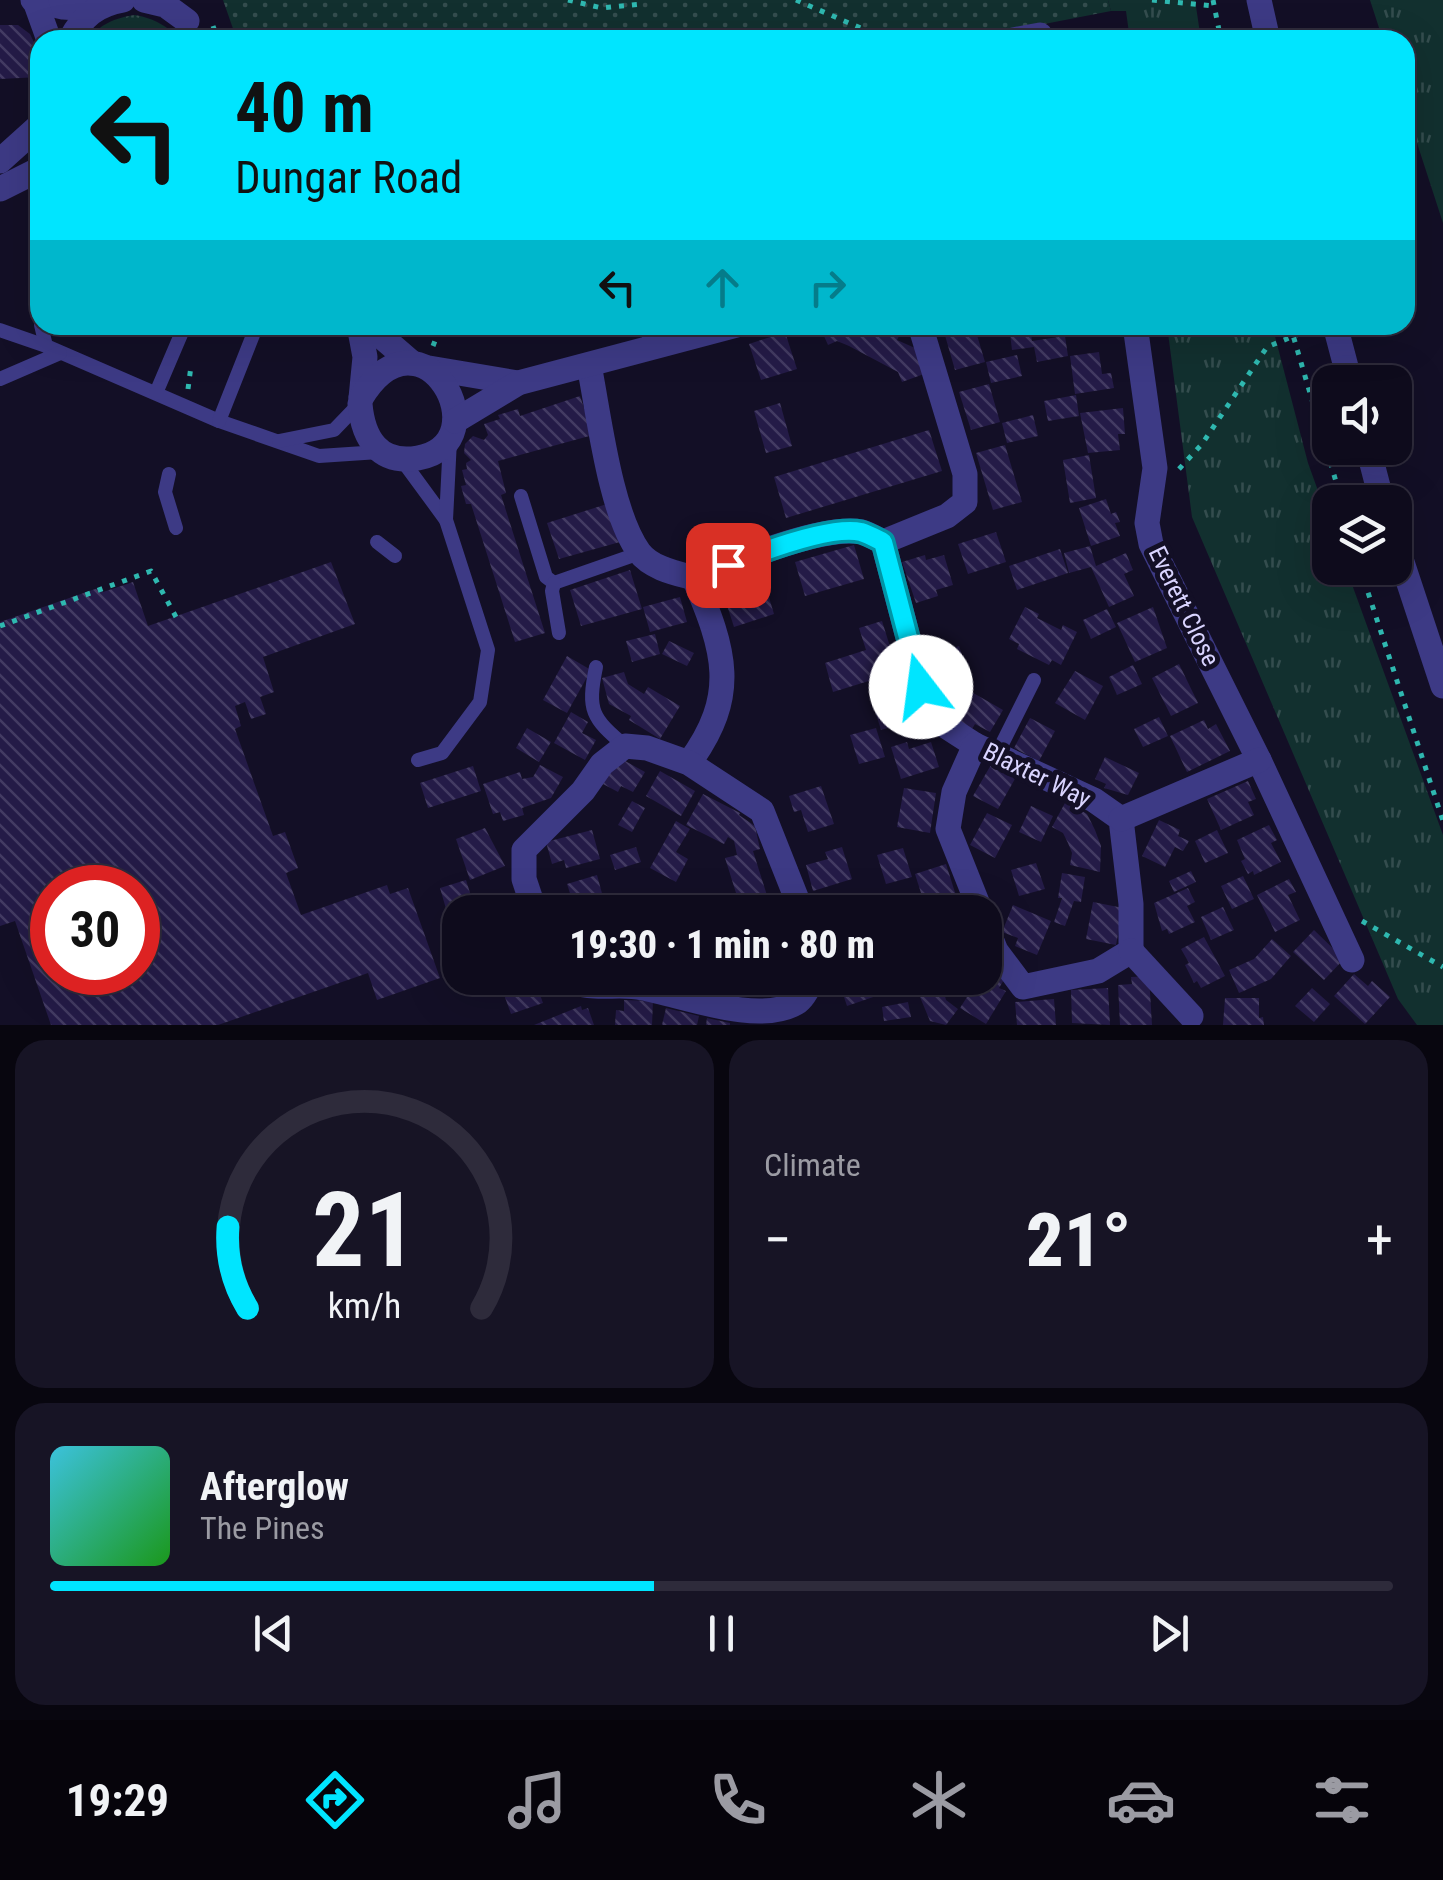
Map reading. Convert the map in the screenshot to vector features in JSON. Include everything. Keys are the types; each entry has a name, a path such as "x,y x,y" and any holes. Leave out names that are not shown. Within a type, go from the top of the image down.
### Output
{"street":[{"path":"45,30 34,0 108,3"},
{"path":"144,0 165,5 190,20"},
{"path":"1259,0 1266,30"},
{"path":"75,30 80,21 108,3"},
{"path":"0,161 30,134"},
{"path":"0,189 30,174"},
{"path":"361,335 365,357 360,401 362,430 391,456 423,458 441,447 452,428 456,410 447,384 423,361 383,335"},
{"path":"590,365 615,498 640,553 666,571 694,578 825,534 860,532 883,542 947,516 965,502 965,474 923,335"},
{"name":"Everett Close","path":"1137,335 1155,468 1146,523 1151,544 1259,760 1352,960"},
{"path":"1338,335 1346,365"},
{"path":"452,428 518,383 590,365 649,337"},
{"path":"360,401 372,378 390,366 423,361 518,383"},
{"name":"Blaxter Way","path":"883,542 921,687 944,725 1094,800 1121,819 1131,951"},
{"path":"689,763 711,734 724,688 720,653 694,578"},
{"path":"1410,585 1443,686"},
{"path":"530,895 524,879 524,850 583,791 602,764 625,746 647,748 689,763 762,811 795,895"},
{"path":"973,895 948,829 954,792 986,749"},
{"name":"Blaxter Way","path":"1121,819 1259,760"},
{"path":"1002,959 1023,988 1098,971 1131,951 1191,1016"},
{"path":"675,995 752,1014 780,1011 800,1002 804,995"}],"lane":[{"path":"0,330 219,421 319,456 391,456 446,520"},
{"path":"46,335 53,350"},
{"path":"174,335 178,342"},
{"path":"156,393 180,335"},
{"path":"219,421 253,335"},
{"path":"0,378 53,350"},
{"path":"278,441 334,430 360,401"},
{"path":"418,760 442,752 480,702 488,650 446,520 452,428"},
{"path":"168,474 165,492 176,528"},
{"path":"521,496 546,577 554,583"},
{"path":"377,542 395,556"},
{"path":"554,583 640,553"},
{"path":"554,583 559,633"},
{"path":"596,667 591,704 595,720 625,746"},
{"path":"986,749 1034,680"}],"path":[{"path":"568,0 602,8 642,4"},
{"path":"796,0 865,30"},
{"path":"1152,0 1214,3 1219,30"},
{"path":"423,361 436,335"},
{"path":"1152,485 1170,480 1202,444 1267,346 1292,335"},
{"path":"1294,335 1337,485"},
{"path":"185,407 194,358"},
{"path":"0,626 152,571 176,616"},
{"path":"1366,585 1443,821"},
{"path":"1358,918 1443,966"}],"green space":[{"path":"223,0 1108,0 1111,11 1014,30 234,30"},
{"path":"1108,0 1195,0 1200,30 1129,30 1126,11 1111,11"},
{"path":"1370,0 1443,0 1443,223 1415,137 1415,30 1380,30"},
{"path":"121,18 148,18 170,30 97,30"},
{"path":"1168,335 1275,335 1316,485 1312,485 1312,585 1352,585 1443,835 1443,1025 1417,1025 1398,999 1192,517"}],"building":[{"path":"0,25 18,25 30,34 30,78 0,79"},
{"path":"786,335 797,369 761,380 749,344"},
{"path":"824,335 900,335 897,340 915,348 924,374 902,382 898,372 849,346 837,341 828,345"},
{"path":"945,335 977,335 985,362 955,370"},
{"path":"1010,335 1031,335 1032,341 1065,336 1068,356 1037,362 1034,347 1012,350"},
{"path":"1099,352 1102,374 1111,373 1114,388 1075,394 1070,356"},
{"path":"1017,355 1022,376 991,383 986,362"},
{"path":"989,384 1000,422 971,430 959,392"},
{"path":"1076,395 1079,416 1048,421 1044,401"},
{"path":"580,396 593,435 498,461 506,493 501,495 545,633 515,642 471,504 466,504 461,486 466,485 462,470 467,469 466,463 471,460 464,453 465,444 473,436 484,440 488,435 484,424 500,419 498,415 518,409 520,416"},
{"path":"780,403 792,446 766,453 754,411"},
{"path":"1123,408 1125,434 1118,434 1120,450 1088,453 1080,413"},
{"path":"1033,415 1038,436 1007,443 1002,423"},
{"path":"929,430 942,471 786,518 774,477"},
{"path":"1005,445 1022,502 993,510 976,453"},
{"path":"1089,455 1096,498 1070,503 1063,460"},
{"path":"1106,499 1111,514 1116,512 1120,522 1115,523 1120,536 1091,546 1079,508"},
{"path":"607,504 620,542 559,559 547,523"},
{"path":"996,532 1006,562 968,574 958,544"},
{"path":"854,545 864,579 805,596 795,562"},
{"path":"1090,546 1096,566 1126,553 1133,570 1124,574 1134,596 1109,607 1091,567 1069,573 1064,553"},
{"path":"1060,549 1068,573 1017,590 1009,566"},
{"path":"925,555 926,560 944,555 953,585 936,590 938,596 916,603 902,562"},
{"path":"331,562 355,624 263,657 274,692 260,697 266,714 251,719 245,702 235,706 241,726 235,729 273,836 285,832 298,868 286,873 301,915 387,885 390,894 408,888 440,978 377,1000 368,973 218,1025 51,1025 41,995 160,995 160,865 30,865 30,964 15,921 0,926 0,622 101,587 103,592 133,582 148,626"},
{"path":"630,570 642,609 581,626 570,590"},
{"path":"761,571 774,614 734,627 720,584"},
{"path":"680,597 687,622 650,632 643,607"},
{"path":"1025,607 1061,630 1063,625 1077,632 1061,665 1052,660 1049,665 1017,649 1019,644 1009,639"},
{"path":"1153,607 1167,648 1135,662 1117,623"},
{"path":"1107,609 1116,627 1091,639 1083,620"},
{"path":"882,621 898,672 833,692 825,663 866,650 859,628"},
{"path":"655,634 660,654 632,662 626,641"},
{"path":"669,641 694,653 687,666 662,654"},
{"path":"959,646 970,678 940,688 929,656"},
{"path":"567,656 591,670 567,713 543,700"},
{"path":"1179,664 1198,703 1171,716 1152,678"},
{"path":"1133,665 1142,684 1117,695 1109,677"},
{"path":"1075,671 1103,686 1085,720 1055,703"},
{"path":"624,672 628,684 644,694 648,687 680,706 660,739 609,704 602,678"},
{"path":"900,683 912,721 881,730 869,692"},
{"path":"968,690 1003,710 990,732 975,724 972,729 952,717"},
{"path":"571,712 588,722 582,733 596,740 585,760 554,743"},
{"path":"1159,717 1168,736 1143,747 1134,729"},
{"path":"1030,718 1055,731 1039,761 1014,748"},
{"path":"1204,720 1208,729 1216,724 1230,751 1187,772 1170,736"},
{"path":"527,728 551,742 539,762 516,748"},
{"path":"876,728 885,757 859,764 850,735"},
{"path":"907,742 909,749 931,742 939,767 901,779 891,747"},
{"path":"618,757 645,772 633,792 621,786 618,792 603,784"},
{"path":"1105,757 1139,773 1128,795 1104,788 1106,784 1095,779"},
{"path":"992,763 1016,777 998,809 973,796"},
{"path":"540,765 563,777 551,798 522,808 524,815 503,821 500,812 493,814 483,784 520,772 522,779 533,777"},
{"path":"473,766 481,791 428,808 420,783"},
{"path":"660,771 695,791 681,816 646,796"},
{"path":"1248,781 1256,799 1248,802 1254,815 1221,830 1207,799"},
{"path":"821,786 834,824 808,832 801,810 794,812 789,796"},
{"path":"904,788 936,793 930,833 897,827"},
{"path":"703,794 740,813 755,826 760,849 753,851 767,895 737,895 725,858 737,855 734,841 728,837 724,844 686,825"},
{"path":"632,801 645,808 632,832 618,825"},
{"path":"1066,801 1087,814 1095,830 1101,846 1100,872 1070,865 1072,853 1068,843 1063,833 1052,827"},
{"path":"1031,806 1053,816 1041,842 1019,832"},
{"path":"987,813 1012,825 995,858 970,845"},
{"path":"1159,820 1180,830 1178,836 1189,841 1183,851 1175,847 1165,867 1142,856"},
{"path":"676,821 690,829 676,852 688,859 676,882 650,868"},
{"path":"1269,825 1277,840 1271,843 1281,862 1248,874 1237,840"},
{"path":"485,828 505,866 470,880 456,839"},
{"path":"592,830 600,859 566,868 564,860 552,864 546,842"},
{"path":"1217,830 1228,853 1205,863 1195,841"},
{"path":"636,847 641,862 615,870 610,855"},
{"path":"842,847 852,879 813,891 806,865 828,859 825,852"},
{"path":"903,848 912,877 886,884 877,855"},
{"path":"1036,863 1045,889 1019,896 1011,870"},
{"path":"946,864 956,895 922,895 915,874"},
{"path":"1191,871 1196,882 1174,892 1169,881"},
{"path":"1062,873 1085,877 1081,902 1074,901 1065,926 1054,922 1062,898 1058,898"},
{"path":"597,875 602,895 571,895 567,884"},
{"path":"1243,876 1254,899 1232,909 1221,886"},
{"path":"1289,879 1296,892 1288,895 1300,920 1275,932 1257,895"},
{"path":"466,880 471,895 442,895 440,888"},
{"path":"1188,888 1195,902 1187,906 1195,922 1169,934 1167,929 1162,931 1154,903"},
{"path":"1093,902 1123,908 1116,945 1086,939"},
{"path":"1013,905 1051,921 1037,955 1015,946 1018,938 1002,932"},
{"path":"1223,907 1234,930 1211,940 1201,917"},
{"path":"1314,930 1344,959 1324,980 1293,952"},
{"path":"1204,937 1225,976 1201,988 1197,981 1194,983 1181,949"},
{"path":"1272,939 1291,956 1271,979 1239,993 1229,970 1254,959"},
{"path":"1354,974 1368,986 1372,981 1390,997 1365,1024 1334,996"},
{"path":"1149,976 1152,1025 1120,1025 1118,985 1132,984 1131,977"},
{"path":"1108,988 1110,1025 1072,1023 1071,990"},
{"path":"1312,988 1330,1004 1314,1022 1295,1006"},
{"path":"1002,989 1006,991 986,1024 960,1008 968,995 1002,995"},
{"path":"504,995 540,995 543,1003 511,1014"},
{"path":"843,995 879,995 847,1006"},
{"path":"919,995 945,995 958,1009 946,1025 930,1021"},
{"path":"1225,998 1259,998 1259,1018 1263,1017 1264,1025 1223,1025"},
{"path":"1054,999 1056,1025 1017,1025 1015,1002"},
{"path":"624,1000 653,1001 652,1025 615,1025 616,1010 624,1011"},
{"path":"908,1002 911,1017 884,1021 882,1007"},
{"path":"581,1006 582,1010 588,1008 594,1025 534,1025"},
{"path":"666,1008 699,1016 697,1025 662,1025"},
{"path":"707,1018 730,1023 730,1025 706,1025"}],"route":[{"path":"728,565 825,534 860,532 883,542 921,687"}]}
